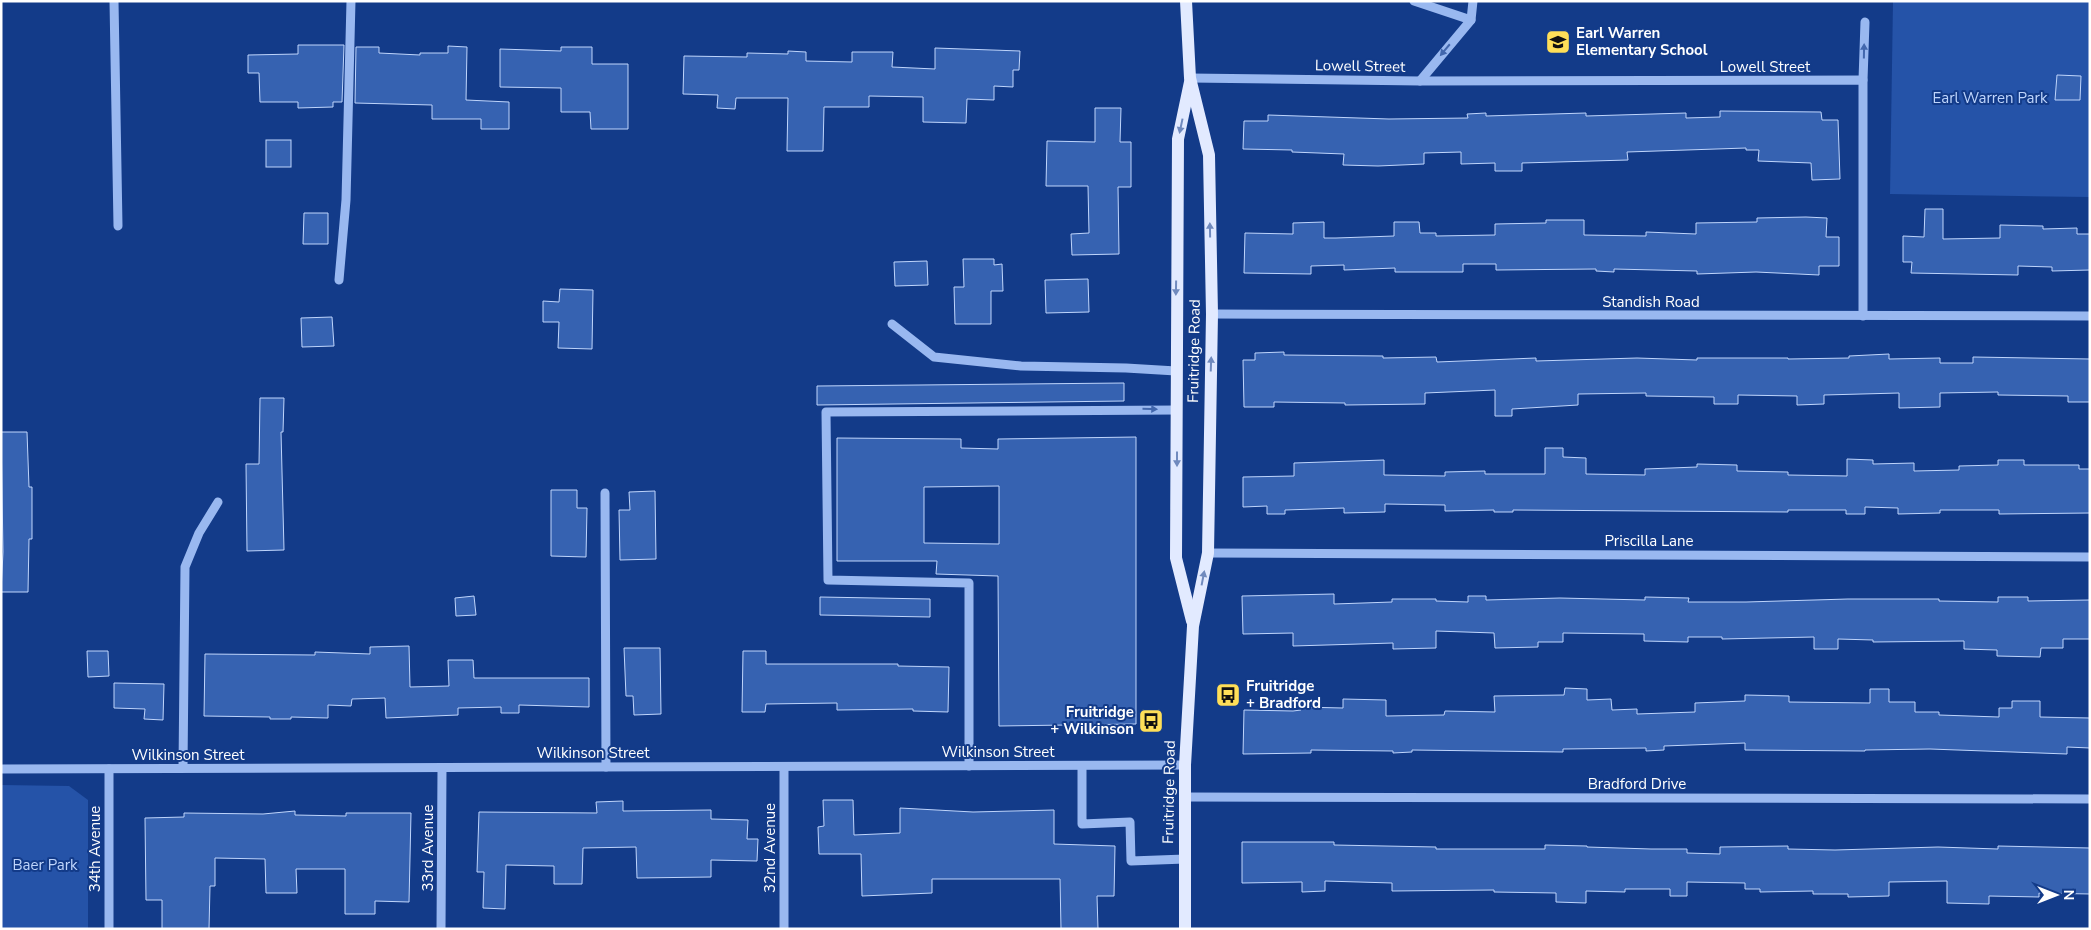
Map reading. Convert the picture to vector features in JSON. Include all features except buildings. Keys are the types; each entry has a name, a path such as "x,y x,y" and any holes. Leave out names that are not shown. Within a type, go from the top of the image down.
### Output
{"main road":[{"name":"Fruitridge Road","path":"1185,929 1185,765 1193,626 1208,553 1212,314 1209,155 1190,78 1186,1"},
{"name":"Fruitridge Road","path":"1190,78 1178,139 1176,558 1193,626"}],"street":[{"path":"114,1 118,226"},
{"path":"339,280 346,200 351,1"},
{"path":"1414,1 1471,20"},
{"path":"1420,81 1471,20 1473,1"},
{"path":"1863,316 1863,80 1865,22"},
{"name":"Lowell Street","path":"1190,78 1420,81 1863,80"},
{"name":"Standish Road","path":"1212,314 2090,316"},
{"path":"892,324 934,357 1021,366 1176,371"},
{"path":"969,766 969,583 828,580 826,412 1177,410"},
{"path":"605,493 606,767"},
{"path":"183,768 185,567 199,532 218,502"},
{"name":"Priscilla Lane","path":"1208,553 2090,557"},
{"name":"Wilkinson Street","path":"1,769 1185,765"},
{"path":"1082,766 1082,824 1130,822 1131,860 1185,859"},
{"name":"32nd Avenue","path":"784,767 784,929"},
{"name":"33rd Avenue","path":"441,929 442,768"},
{"name":"34th Avenue","path":"109,769 109,929"},
{"name":"Bradford Drive","path":"1185,797 2090,799"}],"green space":[{"name":"Earl Warren Park","path":"1893,1 2090,1 2090,197 1890,194"},
{"name":"Baer Park","path":"1,785 69,786 88,800 88,929 1,929"}],"place":[{"name":"Earl Warren Elementary School","path":"1558,42"},
{"name":"Fruitridge + Bradford","path":"1228,695"},
{"name":"Fruitridge + Wilkinson","path":"1151,721"}]}
